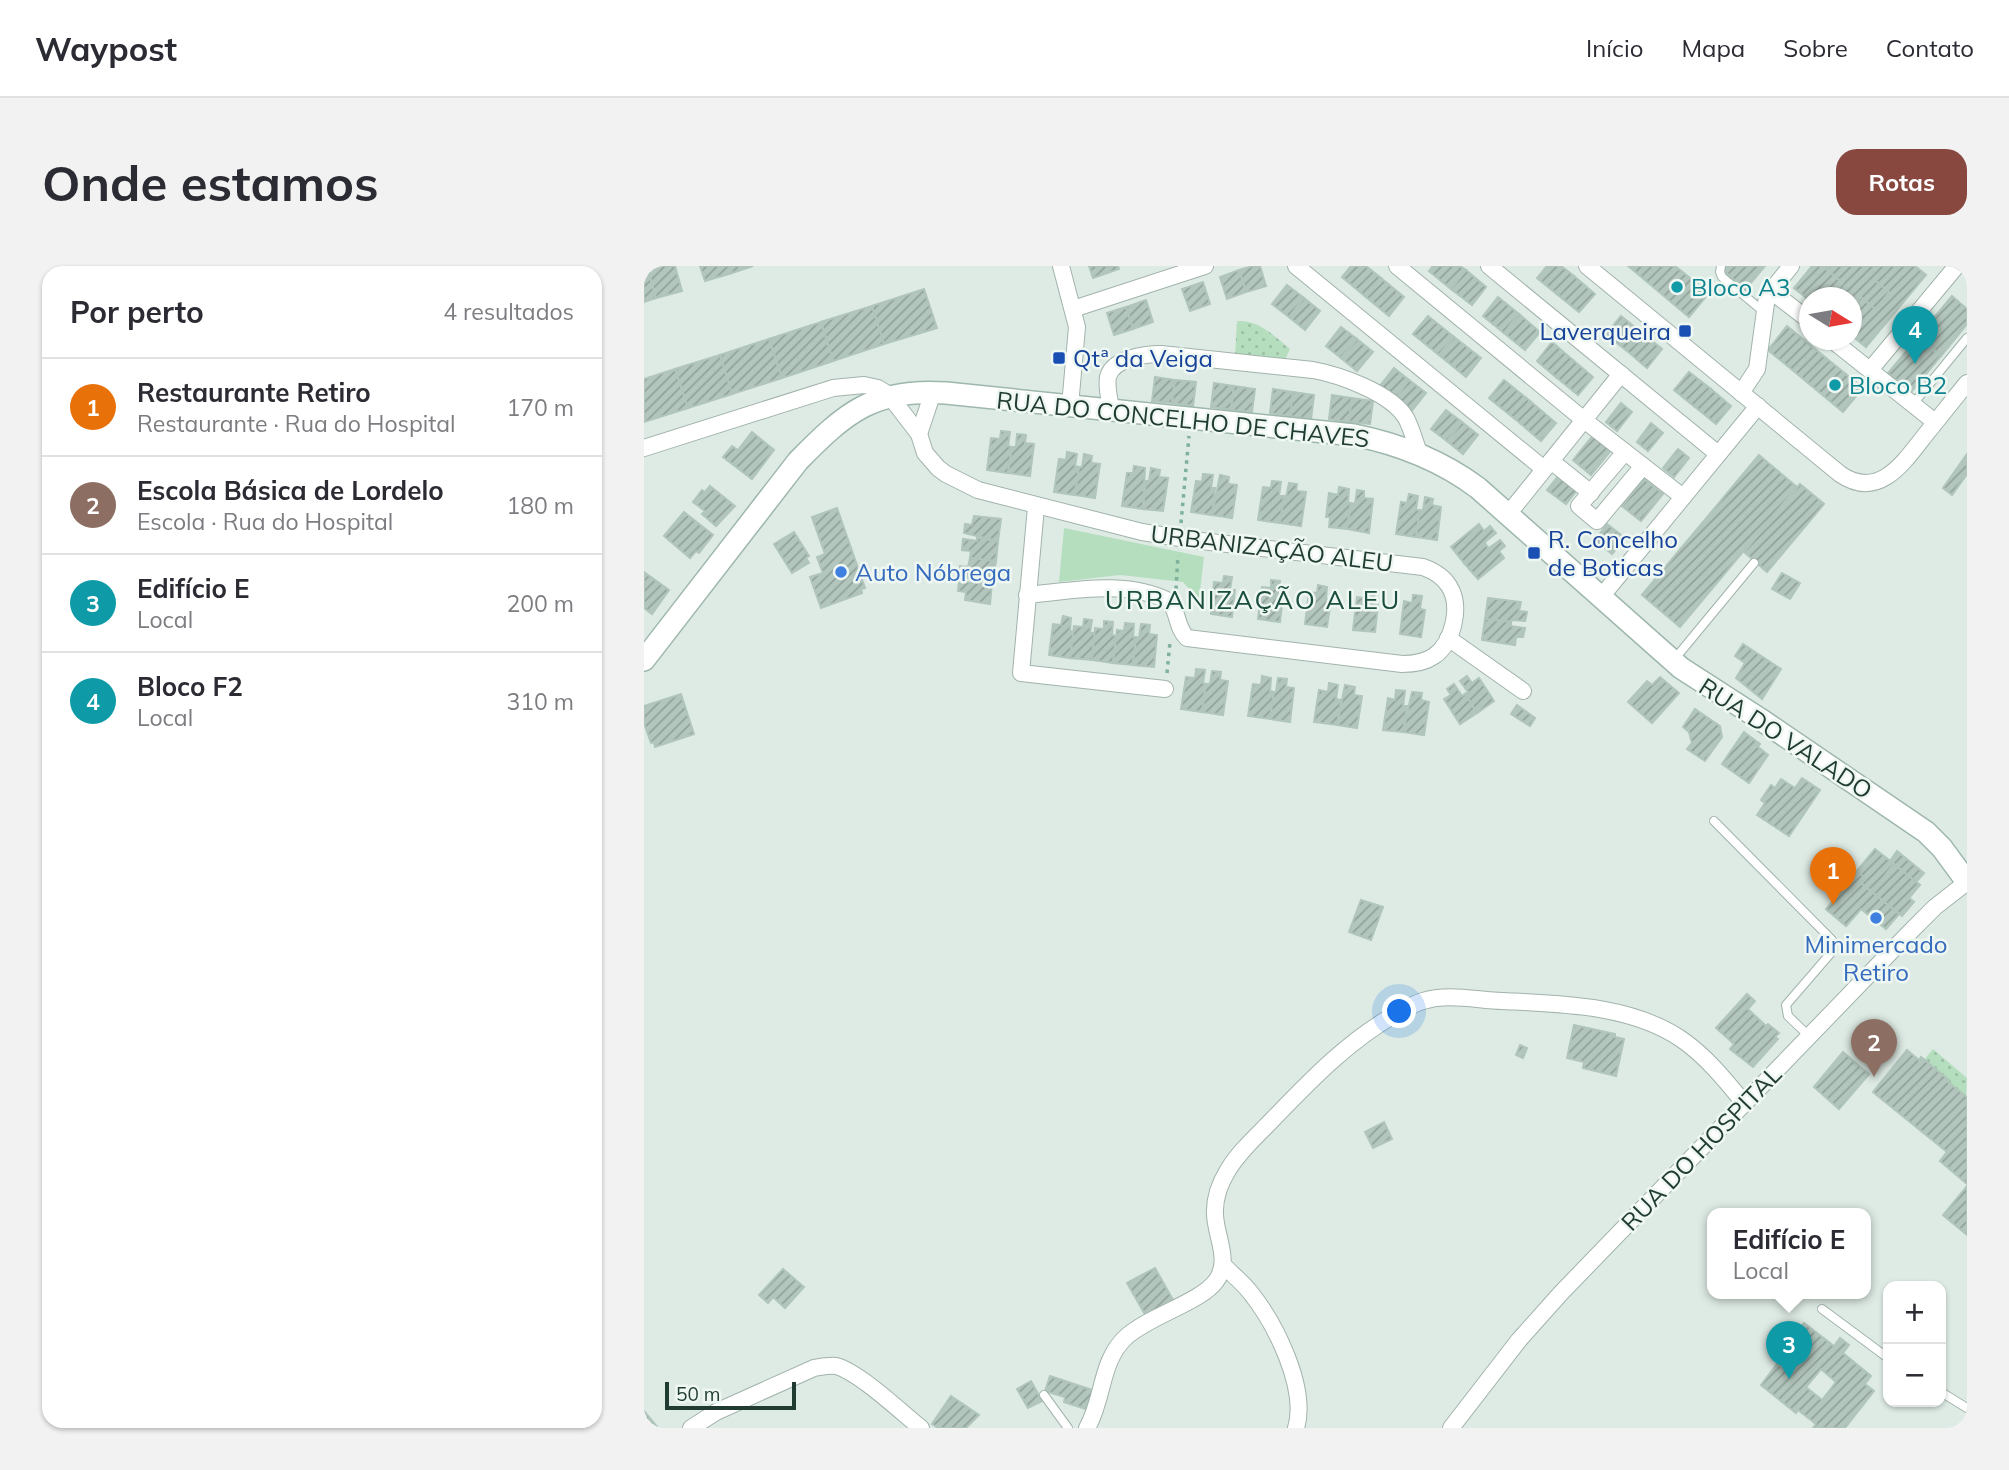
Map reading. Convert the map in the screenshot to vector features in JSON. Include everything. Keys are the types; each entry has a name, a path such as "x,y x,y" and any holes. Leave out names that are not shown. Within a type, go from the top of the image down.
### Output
{"street":[{"path":"1061,266 1077,332 1070,406"},
{"path":"1073,309 1205,266"},
{"path":"1296,266 1547,465 1591,493"},
{"path":"1397,266 1584,420 1683,496"},
{"path":"1489,266 1718,454"},
{"path":"1587,266 1840,474 1855,482 1882,479 1898,468 1967,383"},
{"path":"1741,393 1757,369 1766,299 1791,266"},
{"path":"1870,370 1958,271"},
{"path":"1771,290 1799,312"},
{"path":"1845,350 1936,422"},
{"path":"1111,410 1108,382 1110,372 1118,364 1145,355 1161,354 1312,370 1359,383 1398,410 1406,419 1420,455"},
{"path":"1509,513 1621,374"},
{"path":"644,448 833,388 864,385 878,388 889,395"},
{"path":"833,388 851,395 864,406"},
{"path":"919,434 933,392"},
{"name":"RUA DO CONCELHO DE CHAVES","path":"644,660 791,468 819,440 864,406 889,395 933,392 1354,435 1394,445 1420,455 1467,480 1509,513 1601,597"},
{"name":"URBANIZAÇÃO ALEU","path":"889,395 919,434 925,453 946,474 978,490 1036,507 1193,541 1423,567 1440,575 1453,593 1454,615 1448,638"},
{"path":"1601,597 1758,406"},
{"path":"1625,452 1579,506 1597,521 1643,466"},
{"path":"1036,507 1021,673 1165,689"},
{"path":"1027,595 1115,589 1141,592 1170,602 1177,615 1178,628 1187,638 1385,663 1420,663 1436,655 1448,638 1523,691"},
{"name":"RUA DO VALADO","path":"1601,597 1672,662 1699,682 1760,719 1917,825 1935,840 1965,875"},
{"name":"RUA DO HOSPITAL","path":"1451,1428 1551,1303 1965,875"},
{"path":"1087,1428 1111,1356 1119,1345 1146,1322 1209,1289 1220,1275 1223,1265 1214,1212 1218,1190 1228,1169 1324,1067 1384,1021 1421,1002 1448,998 1572,1005 1652,1024 1667,1030 1698,1052 1744,1103"},
{"path":"1223,1265 1258,1303 1281,1344 1298,1394 1300,1406 1296,1428"},
{"path":"691,1428 716,1412 814,1368 827,1366 836,1366 855,1376 921,1428"}],"lane":[{"path":"1721,266 1722,277 1764,312"},
{"path":"1913,404 1967,338"},
{"path":"1672,662 1754,563"},
{"path":"1714,821 1832,940 1829,954 1786,1005 1788,1016 1809,1036"},
{"path":"1822,1309 1883,1354"},
{"path":"1044,1395 1068,1428"},
{"path":"1946,1395 1967,1408"}],"green space":[{"path":"1237,321 1253,323 1272,334 1290,349 1285,360 1235,356"},
{"path":"1064,528 1204,557 1199,600 1183,582 1120,575 1059,582"},
{"path":"1933,1049 1967,1078 1966,1098 1924,1060"}],"building":[{"path":"644,266 647,266 656,298 644,302"},
{"path":"647,266 675,266 682,291 656,298"},
{"path":"700,266 729,266 732,273 705,281"},
{"path":"729,266 753,266 732,273"},
{"path":"1089,266 1118,266 1119,269 1093,278"},
{"path":"1260,266 1266,286 1246,292 1239,270"},
{"path":"1351,266 1366,266 1381,278 1366,297 1342,277"},
{"path":"1433,266 1460,266 1466,270 1451,289 1429,271"},
{"path":"1547,266 1561,266 1574,276 1558,295 1537,278"},
{"path":"1628,266 1656,266 1645,280"},
{"name":"Bloco A3","path":"1656,266 1675,266 1709,293 1689,317 1645,280"},
{"path":"1726,266 1765,266 1745,290 1723,270"},
{"path":"1812,266 1915,266 1926,275 1866,347 1862,344 1862,287 1799,287 1799,292 1794,288"},
{"path":"1830,266 1886,266 1875,280 1889,292 1876,310 1862,298 1862,287 1840,287 1843,283 1827,270"},
{"path":"1239,270 1246,292 1227,299 1220,277"},
{"path":"1466,270 1486,287 1472,305 1451,289"},
{"path":"1574,276 1595,294 1579,312 1558,295"},
{"path":"1381,278 1404,297 1389,316 1366,297"},
{"path":"1203,282 1210,304 1190,311 1182,289"},
{"path":"1287,285 1304,298 1289,317 1272,304"},
{"path":"924,289 937,328 884,344 872,306"},
{"path":"1952,296 1967,309 1967,324 1941,356 1918,337"},
{"path":"1498,297 1519,314 1504,333 1483,316"},
{"path":"1304,298 1320,311 1305,330 1289,317"},
{"path":"1146,300 1153,322 1133,329 1126,307"},
{"path":"872,306 884,344 833,361 821,322"},
{"path":"1126,307 1133,329 1114,335 1107,313"},
{"path":"1519,314 1540,332 1525,350 1504,333"},
{"path":"1428,316 1454,337 1439,355 1413,334"},
{"path":"1621,316 1642,333 1627,351 1606,334"},
{"path":"821,322 833,361 782,378 769,339"},
{"path":"1787,326 1799,336 1799,350 1816,350 1826,358 1807,382 1768,350"},
{"path":"1341,327 1357,339 1341,358 1326,346"},
{"path":"1642,333 1662,349 1647,368 1627,351"},
{"path":"1454,337 1481,358 1466,377 1439,355"},
{"path":"1918,337 1941,356 1911,392 1888,373"},
{"path":"769,339 782,378 732,394 720,355"},
{"path":"1357,339 1373,352 1357,371 1341,358"},
{"path":"1552,342 1573,360 1557,378 1537,361"},
{"path":"720,355 732,394 688,408 675,369"},
{"name":"Bloco B2","path":"1826,358 1863,388 1843,412 1807,382"},
{"path":"1573,360 1593,377 1578,395 1557,378"},
{"path":"1394,368 1409,380 1394,400 1379,387"},
{"path":"675,369 688,408 644,422 644,379"},
{"path":"1689,372 1711,389 1695,407 1674,390"},
{"path":"1155,377 1175,380 1172,403 1152,401"},
{"path":"1175,380 1196,382 1193,406 1172,403"},
{"path":"1409,380 1426,393 1410,413 1394,400"},
{"path":"1504,380 1530,401 1515,419 1489,398"},
{"path":"1214,383 1234,386 1231,410 1211,407"},
{"path":"1234,386 1255,389 1252,412 1231,410"},
{"path":"1273,389 1293,392 1290,416 1270,413"},
{"path":"1711,389 1731,406 1716,424 1695,407"},
{"path":"1293,392 1314,395 1311,419 1290,416"},
{"path":"1332,395 1352,398 1349,422 1329,419"},
{"path":"1352,398 1373,401 1370,424 1349,422"},
{"path":"1530,401 1556,423 1541,441 1515,419"},
{"path":"1621,403 1632,412 1617,431 1606,422"},
{"path":"1446,410 1462,422 1447,441 1431,429"},
{"path":"1462,422 1478,435 1463,454 1447,441"},
{"path":"1651,423 1663,433 1648,451 1637,442"},
{"path":"1001,431 1010,432 1008,446 1012,447 1008,473 987,470 991,438 1000,439"},
{"path":"752,432 774,450 752,479 723,457 732,446 738,450"},
{"path":"1595,433 1613,448 1591,475 1573,460"},
{"path":"1017,434 1026,435 1025,443 1034,444 1030,476 1008,473"},
{"path":"1678,449 1689,458 1674,477 1663,468"},
{"path":"1067,452 1077,454 1075,466 1079,467 1075,495 1054,492 1059,459 1066,460"},
{"path":"1084,454 1092,456 1091,463 1100,464 1095,498 1075,495"},
{"path":"1967,454 1967,474 1952,495 1943,488"},
{"path":"1759,455 1797,487 1680,627 1642,595"},
{"path":"1134,466 1145,468 1143,509 1122,506 1127,473 1133,473"},
{"path":"1151,468 1160,470 1159,477 1168,478 1163,511 1143,509 1146,481 1149,481"},
{"path":"1203,474 1213,475 1211,488 1215,488 1212,515 1191,512 1196,481 1202,482"},
{"path":"1560,474 1578,489 1566,504 1547,490"},
{"path":"1220,475 1229,477 1228,484 1237,485 1232,518 1212,515"},
{"path":"1644,479 1663,494 1641,521 1622,506"},
{"path":"1272,481 1281,482 1279,496 1284,496 1280,523 1258,520 1263,487 1271,488"},
{"path":"1289,483 1297,484 1296,491 1306,492 1301,526 1280,523"},
{"path":"1800,484 1824,504 1767,572 1744,552"},
{"path":"710,486 735,506 716,526 702,514 705,511 693,502 702,490 705,492"},
{"path":"1339,487 1349,489 1348,503 1351,503 1347,529 1329,527 1330,517 1326,517 1329,493 1338,495"},
{"path":"1357,490 1364,491 1364,498 1373,499 1369,533 1347,529 1351,503 1355,504"},
{"path":"1409,494 1418,496 1416,510 1420,510 1416,537 1396,534 1401,502 1407,503"},
{"path":"1425,497 1433,499 1432,505 1441,507 1437,540 1416,537"},
{"path":"837,508 865,588 861,589 862,593 821,608 810,577 823,573 817,557 825,554 812,517"},
{"path":"684,512 713,535 699,553 696,551 690,558 664,536"},
{"path":"974,516 1001,519 998,541 964,533 965,524 972,525"},
{"path":"1479,524 1484,531 1490,526 1496,533 1464,563 1451,547"},
{"path":"1607,524 1625,538 1612,554 1595,540"},
{"path":"794,532 809,556 806,558 809,563 792,573 774,544"},
{"path":"977,538 998,541 996,561 970,558 971,551 962,550 963,539 977,541"},
{"path":"1500,540 1505,546 1499,551 1504,558 1478,579 1464,563 1486,545 1489,548"},
{"path":"970,558 996,561 992,583 959,576 960,566 968,567"},
{"path":"644,572 669,590 652,614 644,608"},
{"path":"1782,573 1800,583 1790,599 1772,589"},
{"path":"1224,576 1232,577 1230,590 1235,590 1232,617 1211,614 1214,582 1223,583"},
{"path":"973,580 992,583 990,604 965,600 966,592 958,591 959,581 972,583"},
{"path":"1271,580 1280,581 1278,594 1283,595 1280,622 1258,619 1262,587 1271,588"},
{"path":"1318,585 1327,587 1326,599 1331,600 1327,627 1305,624 1309,592 1317,593"},
{"path":"1366,591 1375,592 1373,605 1378,605 1375,632 1353,630 1357,597 1365,598"},
{"path":"1413,595 1422,596 1420,609 1425,610 1421,637 1400,634 1404,601 1412,603"},
{"path":"1488,598 1521,602 1519,611 1527,612 1525,621 1485,619"},
{"path":"1063,616 1071,618 1070,631 1074,632 1070,658 1049,655 1053,624 1061,625"},
{"path":"1084,619 1092,620 1090,633 1095,633 1092,660 1070,658 1074,626 1083,627"},
{"path":"1485,619 1511,622 1511,626 1525,628 1523,637 1516,637 1515,645 1482,640"},
{"path":"1104,621 1113,622 1112,635 1116,636 1113,663 1092,660 1095,628 1104,629"},
{"path":"1125,623 1134,624 1133,637 1136,637 1133,665 1113,663 1117,630 1124,631"},
{"path":"1141,624 1150,625 1149,634 1157,635 1154,667 1133,665 1136,637 1139,638"},
{"path":"1743,644 1781,669 1762,699 1736,678 1745,663 1735,656"},
{"path":"1196,669 1205,670 1202,712 1181,709 1186,677 1195,678"},
{"path":"1212,671 1221,672 1220,680 1228,681 1223,715 1202,712 1206,684 1210,684"},
{"path":"1262,676 1271,678 1270,691 1274,692 1270,719 1248,716 1253,684 1261,685"},
{"path":"1467,676 1472,683 1479,678 1494,701 1477,713 1460,681"},
{"path":"1660,677 1679,693 1652,723 1628,702 1647,681 1652,685"},
{"path":"1278,678 1287,679 1286,687 1294,688 1290,722 1270,719"},
{"path":"1329,683 1338,685 1336,699 1341,700 1337,725 1314,722 1319,690 1328,692"},
{"path":"1454,684 1462,696 1465,694 1477,713 1460,724 1444,699 1451,695 1447,689"},
{"path":"1345,685 1355,687 1354,695 1362,696 1357,728 1337,725"},
{"path":"1396,690 1405,691 1403,706 1407,706 1403,732 1383,730 1388,698 1395,700"},
{"path":"1412,692 1422,693 1421,700 1429,702 1424,735 1403,732"},
{"path":"681,694 694,734 655,747 644,723 644,706"},
{"path":"1517,705 1535,718 1530,726 1511,714"},
{"path":"1695,709 1720,726 1722,737 1705,761 1687,749 1692,743 1689,732 1683,727"},
{"path":"1744,732 1760,744 1758,747 1768,755 1749,783 1722,764"},
{"path":"1802,778 1820,790 1789,836 1757,815 1765,803 1761,800 1771,785 1775,788 1781,779 1795,788"},
{"path":"1875,849 1894,864 1872,892 1861,883 1865,878 1857,871"},
{"path":"1897,851 1924,873 1916,882 1890,861"},
{"path":"1894,864 1920,885 1909,898 1914,902 1902,916 1872,892"},
{"path":"1857,871 1865,878 1861,883 1899,914 1886,929 1861,909 1846,926 1826,909"},
{"path":"1361,900 1383,907 1371,940 1349,932"},
{"path":"1747,994 1755,1001 1748,1009 1766,1026 1768,1024 1779,1033 1775,1037 1778,1039 1753,1067 1730,1049 1734,1044 1716,1028"},
{"path":"1574,1025 1615,1034 1615,1037 1624,1039 1616,1076 1583,1068 1584,1062 1567,1058"},
{"path":"1520,1045 1527,1048 1523,1058 1516,1055"},
{"path":"1907,1050 1919,1060 1921,1057 1967,1097 1967,1184 1940,1161 1947,1152 1873,1092"},
{"path":"1843,1052 1869,1074 1839,1109 1814,1087"},
{"path":"1384,1122 1392,1139 1373,1148 1365,1132"},
{"path":"1967,1186 1967,1235 1943,1215"},
{"path":"1155,1268 1173,1300 1146,1316 1127,1283"},
{"path":"783,1269 804,1287 785,1308 773,1297 768,1303 759,1295"},
{"path":"1804,1323 1834,1346 1840,1338 1849,1345 1843,1353 1871,1376 1865,1384 1874,1391 1845,1428 1813,1428 1816,1424 1798,1410 1796,1413 1761,1385 1777,1364 1789,1373 1803,1356 1788,1344","holes":["1821,1369 1836,1382 1822,1400 1806,1387"]},
{"path":"1050,1376 1098,1392 1092,1411 1064,1402 1065,1397 1045,1391"},
{"path":"1031,1381 1042,1401 1028,1408 1017,1389"},
{"path":"951,1396 979,1415 966,1428 938,1428 932,1424"},
{"path":"644,1411 658,1428 644,1428"}],"place":[{"name":"Bloco A3","path":"1677,287"},
{"name":"Laverqueira","path":"1685,331"},
{"name":"Qtª da Veiga","path":"1059,358"},
{"name":"Bloco F2","path":"1915,364"},
{"name":"Bloco B2","path":"1835,385"},
{"name":"R. Concelho de Boticas","path":"1534,553"},
{"name":"Auto Nóbrega","path":"841,572"},
{"name":"Restaurante Retiro","path":"1833,905"},
{"name":"Minimercado Retiro","path":"1876,918"},
{"name":"Escola Básica de Lordelo","path":"1874,1077"},
{"name":"Edifício E","path":"1789,1379"}],"district":[{"name":"URBANIZAÇÃO ALEU","path":"1253,599"}]}
